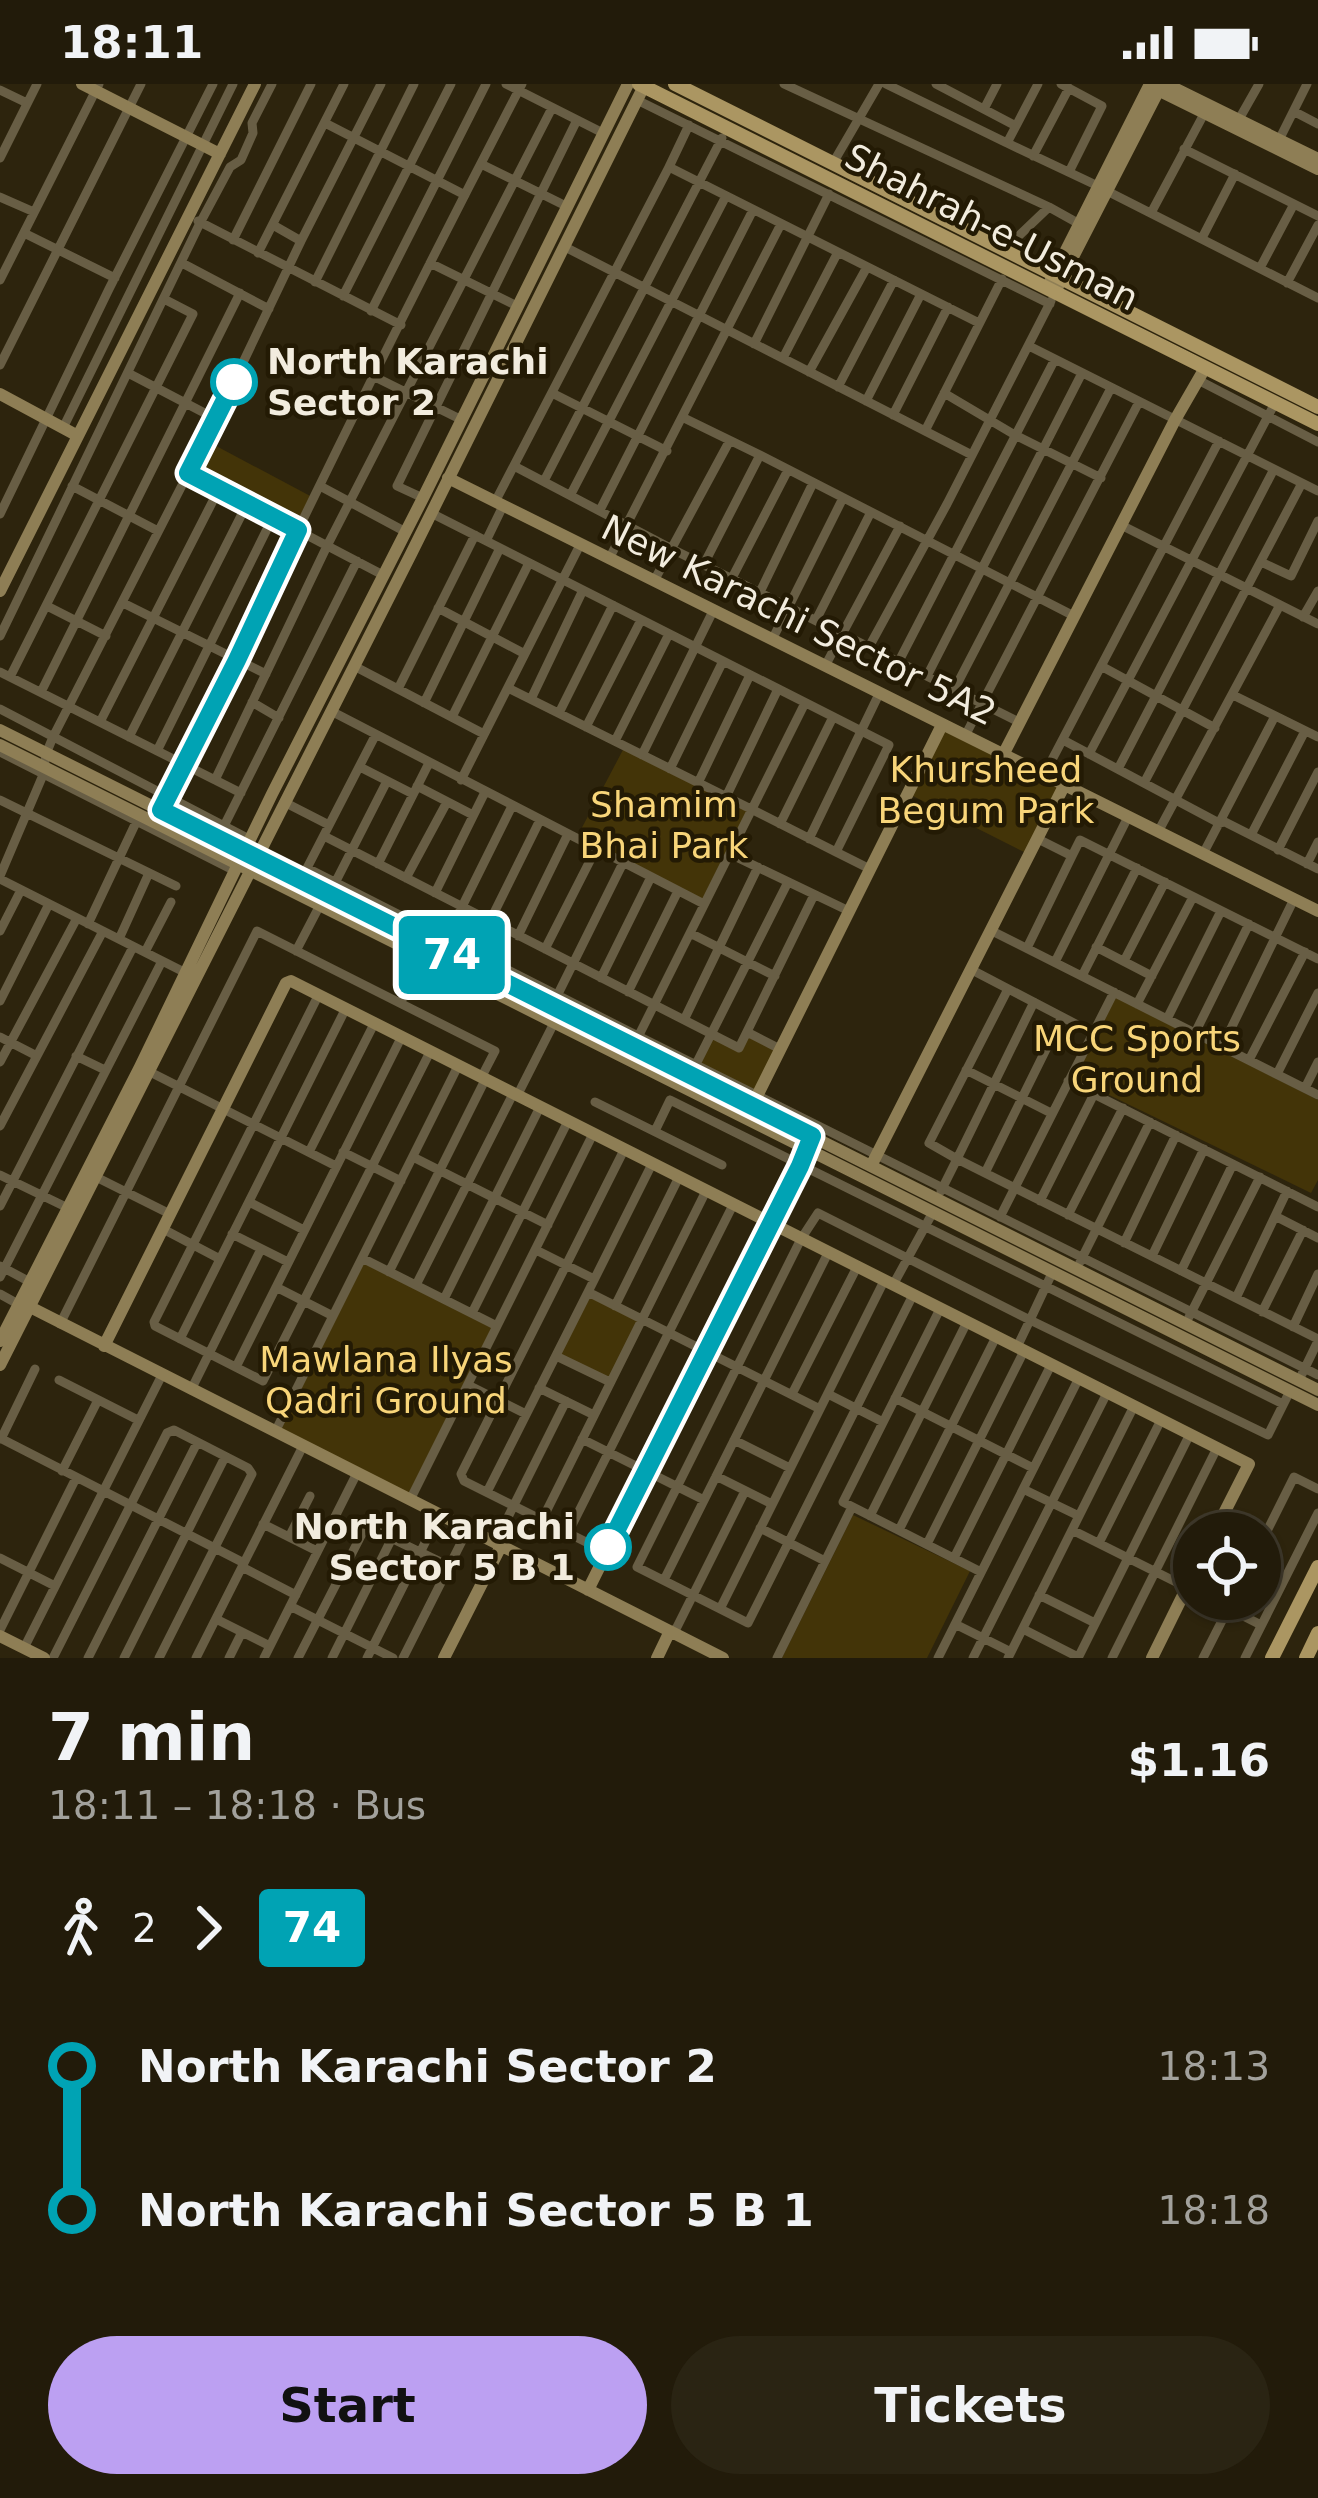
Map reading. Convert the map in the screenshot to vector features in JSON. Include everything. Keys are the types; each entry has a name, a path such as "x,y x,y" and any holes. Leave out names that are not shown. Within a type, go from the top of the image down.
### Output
{"main road":[{"path":"82,84 97,87 220,154"},
{"path":"0,591 195,220 220,154 256,84"},
{"name":"Shahrah-e-Usman","path":"675,84 1004,250 1053,288 1201,374 1271,410 1318,424"},
{"path":"1156,85 1318,169"},
{"path":"1156,85 1204,112 1318,159"},
{"path":"1053,288 1156,85"},
{"path":"250,850 284,802 411,554 448,478 517,306 603,133 633,87"},
{"path":"0,1363 60,1237 68,1208 250,850 404,531 462,420 565,247 633,87"},
{"name":"Shahrah-e-Usman","path":"633,87 1005,274 1053,288 1318,407"},
{"path":"575,188 590,195"},
{"path":"1003,755 1201,374"},
{"path":"0,394 78,436"},
{"name":"New Karachi Sector 5A2","path":"448,478 1317,909"},
{"path":"397,547 411,554"},
{"path":"755,1101 942,725"},
{"path":"0,730 44,766 138,819 240,870 328,893 425,958 554,1023 755,1101 810,1142 874,1161 1054,1271 1294,1386 1318,1390"},
{"path":"0,749 164,804 328,893 444,945 635,1042 810,1142 937,1200 997,1221 1188,1318 1318,1405"},
{"path":"874,1161 1064,786"},
{"path":"1,1337 96,1177 240,870"},
{"path":"104,1346 286,982 291,981 1249,1464 1225,1512"},
{"path":"587,1589 810,1142"},
{"path":"24,1305 724,1658"},
{"path":"444,1658 498,1544"},
{"path":"1272,1658 1318,1567"},
{"path":"1152,1658 1173,1620"},
{"path":"657,1658 672,1632"},
{"path":"0,1633 18,1650 44,1658"},
{"path":"1306,1658 1318,1633"}],"street":[{"path":"0,158 37,84"},
{"path":"0,365 141,84"},
{"path":"0,514 213,84"},
{"path":"63,428 233,84"},
{"path":"0,636 182,263 195,220 230,167 241,160 253,133 252,123 272,84"},
{"path":"232,240 310,84"},
{"path":"258,253 344,84"},
{"path":"186,973 0,878 53,737 381,84"},
{"path":"314,281 414,84"},
{"path":"343,296 451,84"},
{"path":"371,311 486,84"},
{"path":"506,84 520,87 603,133"},
{"path":"784,84 1083,226"},
{"path":"833,164 883,84 1316,294"},
{"path":"936,84 1016,125"},
{"path":"984,109 997,84"},
{"path":"1006,143 1038,84"},
{"path":"1237,124 1258,84"},
{"path":"1279,140 1307,84"},
{"path":"1034,156 1065,86 1102,106 1069,172"},
{"path":"0,280 97,87"},
{"path":"164,804 520,87"},
{"path":"633,87 689,125 724,134 830,194 1005,274 925,431"},
{"path":"0,90 27,103"},
{"path":"215,780 327,546 552,108"},
{"path":"1151,214 1204,112"},
{"path":"1295,112 1318,124"},
{"path":"423,498 397,486 577,120"},
{"path":"325,123 465,195"},
{"path":"486,541 514,466 689,125"},
{"path":"0,130 11,135"},
{"path":"544,481 724,134"},
{"path":"1184,149 1318,220 1287,283"},
{"path":"481,164 566,206"},
{"path":"669,167 979,323"},
{"path":"1202,238 1235,174"},
{"path":"754,344 830,194"},
{"path":"571,494 726,196"},
{"path":"0,197 34,212"},
{"path":"1260,268 1294,204"},
{"path":"1004,250 1049,207"},
{"path":"600,510 753,209"},
{"path":"195,220 401,325"},
{"path":"610,559 782,224"},
{"path":"273,225 301,241"},
{"path":"24,233 115,278"},
{"path":"565,247 972,455"},
{"path":"783,358 838,252"},
{"path":"182,263 269,309"},
{"path":"430,263 517,306"},
{"path":"809,372 867,267"},
{"path":"838,386 894,280"},
{"path":"869,647 1029,346 1053,288"},
{"path":"41,692 239,293"},
{"path":"866,401 920,294"},
{"path":"164,299 193,314 47,605 5,674 241,793"},
{"path":"893,415 947,307"},
{"path":"1029,346 1318,491"},
{"path":"899,662 1055,359"},
{"path":"128,373 216,418"},
{"path":"927,676 1082,373"},
{"path":"376,376 462,420"},
{"path":"955,690 1111,388"},
{"path":"552,393 667,451"},
{"path":"944,393 1101,478"},
{"path":"965,736 1139,402"},
{"path":"1089,754 1271,410 1318,442"},
{"path":"684,418 1074,616"},
{"path":"1044,775 1219,441"},
{"path":"654,581 729,442"},
{"path":"704,564 760,455"},
{"path":"514,466 1019,722"},
{"path":"1118,769 1274,469"},
{"path":"732,578 788,470"},
{"path":"188,473 383,575"},
{"path":"760,592 813,483"},
{"path":"1144,783 1302,483"},
{"path":"72,486 158,531"},
{"path":"320,486 404,531"},
{"path":"100,722 219,489"},
{"path":"772,640 843,498"},
{"path":"129,737 247,503"},
{"path":"816,620 872,512"},
{"path":"431,513 889,745 836,852"},
{"path":"157,751 273,517"},
{"path":"1261,562 1291,576 1318,521"},
{"path":"1121,525 1318,624"},
{"path":"825,666 900,526"},
{"path":"398,688 475,536"},
{"path":"461,780 580,544"},
{"path":"424,703 500,548"},
{"path":"224,826 357,561"},
{"path":"452,717 530,563"},
{"path":"531,699 583,590"},
{"path":"1304,617 1318,591"},
{"path":"123,603 266,674"},
{"path":"47,605 106,635"},
{"path":"560,713 613,605"},
{"path":"1158,832 1280,605"},
{"path":"438,608 525,654"},
{"path":"642,755 713,611"},
{"path":"586,727 641,620"},
{"path":"615,741 669,634"},
{"path":"670,769 723,661"},
{"path":"354,666 484,734"},
{"path":"1101,666 1215,728"},
{"path":"698,783 750,675"},
{"path":"508,688 870,869"},
{"path":"726,797 778,689"},
{"path":"809,839 879,694"},
{"path":"1233,695 1318,737"},
{"path":"252,702 279,718"},
{"path":"635,1042 805,703"},
{"path":"0,709 164,804 224,826 250,850"},
{"path":"330,711 704,904"},
{"path":"1203,854 1275,716"},
{"path":"780,824 833,717"},
{"path":"1251,835 1305,731"},
{"path":"328,893 307,868 375,736"},
{"path":"1063,740 1219,823 1312,866 1318,842"},
{"path":"378,864 429,763"},
{"path":"359,766 473,815"},
{"path":"1278,850 1318,772"},
{"path":"296,951 387,781"},
{"path":"435,893 485,792"},
{"path":"0,800 176,886"},
{"path":"284,802 352,850 739,1048 814,895"},
{"path":"406,878 447,802"},
{"path":"444,945 512,806"},
{"path":"1054,962 1128,817"},
{"path":"0,1062 5,1040 120,858 138,819"},
{"path":"490,921 540,820"},
{"path":"518,935 568,834"},
{"path":"1038,839 1072,856"},
{"path":"1027,948 1080,840 1318,959"},
{"path":"545,949 596,849"},
{"path":"730,854 849,911"},
{"path":"555,1001 623,863"},
{"path":"684,1020 758,867"},
{"path":"1082,976 1137,868"},
{"path":"119,939 149,873"},
{"path":"601,978 651,877"},
{"path":"655,1131 788,882"},
{"path":"1124,961 1165,882"},
{"path":"0,931 21,890"},
{"path":"628,992 678,891"},
{"path":"1137,1004 1193,897"},
{"path":"1222,1047 1294,899"},
{"path":"145,952 171,902"},
{"path":"0,1000 49,904"},
{"path":"1167,1019 1221,910"},
{"path":"1195,1033 1249,924"},
{"path":"0,1126 103,931"},
{"path":"60,1324 257,931 495,1051 389,1272"},
{"path":"992,931 1318,1095"},
{"path":"690,933 775,976"},
{"path":"0,1205 134,946"},
{"path":"1096,947 1152,976"},
{"path":"1250,1060 1305,952"},
{"path":"400,1003 425,958"},
{"path":"30,1282 2,1270 162,961"},
{"path":"972,970 1093,1033"},
{"path":"180,1339 354,980"},
{"path":"913,1295 748,1623 637,1567 801,1239 818,1214 1268,1435 1318,1340 929,1143 1007,988"},
{"path":"997,1221 1114,992"},
{"path":"1277,1074 1318,993"},
{"path":"318,996 153,1324 180,1339 265,1380 430,1052"},
{"path":"720,1609 828,1394 889,1283 908,1258 1034,1002"},
{"path":"985,1173 1062,1017"},
{"path":"416,1286 554,1023"},
{"path":"309,1152 374,1024"},
{"path":"747,1032 780,1049"},
{"path":"236,1367 401,1037"},
{"path":"5,1040 37,1056"},
{"path":"76,1056 105,1070"},
{"path":"1305,1088 1318,1062"},
{"path":"275,1432 458,1066"},
{"path":"967,1070 1052,1113"},
{"path":"149,1072 336,1166"},
{"path":"1069,1081 1316,1202"},
{"path":"1040,1201 1094,1094"},
{"path":"670,1100 1046,1287 1294,1386 1318,1376"},
{"path":"755,1101 874,1161"},
{"path":"595,1102 722,1165"},
{"path":"444,1299 540,1107"},
{"path":"1068,1215 1123,1108"},
{"path":"472,1313 568,1121"},
{"path":"1079,1263 1150,1122"},
{"path":"410,1500 593,1134"},
{"path":"1124,1243 1176,1135"},
{"path":"1152,1256 1204,1149"},
{"path":"606,1552 464,1481 461,1474 624,1150"},
{"path":"344,1152 401,1181"},
{"path":"413,1157 548,1225"},
{"path":"487,1492 652,1164"},
{"path":"1181,1271 1232,1164"},
{"path":"0,1175 68,1208"},
{"path":"96,1177 170,1214"},
{"path":"1188,1318 1260,1177"},
{"path":"615,1306 679,1178"},
{"path":"542,1520 706,1191"},
{"path":"1236,1298 1287,1191"},
{"path":"249,1202 304,1230"},
{"path":"568,1533 734,1204"},
{"path":"1275,1216 1318,1238"},
{"path":"163,1229 220,1259"},
{"path":"1262,1312 1303,1230"},
{"path":"232,1234 288,1262"},
{"path":"191,1390 261,1249"},
{"path":"536,1250 594,1279"},
{"path":"664,1580 828,1252"},
{"path":"362,1258 497,1326"},
{"path":"792,1394 857,1267"},
{"path":"927,1544 979,1441 1054,1271"},
{"path":"1293,1327 1318,1274"},
{"path":"276,1287 333,1316"},
{"path":"587,1292 820,1409"},
{"path":"0,1294 24,1305"},
{"path":"940,1309 843,1502 981,1572"},
{"path":"870,1516 967,1322"},
{"path":"898,1530 996,1337"},
{"path":"556,1356 610,1382"},
{"path":"954,1558 1051,1365"},
{"path":"34,1369 0,1438 296,1594"},
{"path":"18,1650 161,1375"},
{"path":"938,1658 1078,1378"},
{"path":"59,1380 138,1420"},
{"path":"468,1384 526,1414"},
{"path":"539,1388 594,1415"},
{"path":"974,1658 1107,1393"},
{"path":"828,1394 883,1422"},
{"path":"895,1398 1034,1468"},
{"path":"62,1471 98,1400"},
{"path":"498,1544 566,1401"},
{"path":"956,1624 1010,1655 1134,1406"},
{"path":"1099,1543 1161,1420"},
{"path":"53,1658 166,1433 174,1430 252,1474 159,1658"},
{"path":"1023,1629 1078,1658 1190,1434"},
{"path":"582,1439 704,1501"},
{"path":"734,1440 790,1468"},
{"path":"88,1658 197,1443"},
{"path":"196,1658 303,1446"},
{"path":"1112,1658 1217,1448"},
{"path":"124,1658 225,1457"},
{"path":"264,1658 357,1473"},
{"path":"716,1476 772,1504"},
{"path":"1276,1512 1294,1477 1318,1489"},
{"path":"0,1633 76,1478"},
{"path":"1023,1489 1079,1516"},
{"path":"672,1632 745,1490"},
{"path":"289,1537 310,1496"},
{"path":"777,1658 852,1507"},
{"path":"1245,1658 1318,1513"},
{"path":"369,1653 439,1515"},
{"path":"263,1524 317,1551"},
{"path":"298,1658 366,1526 448,1567"},
{"path":"760,1528 825,1561"},
{"path":"403,1658 468,1529"},
{"path":"1072,1530 1173,1580"},
{"path":"332,1658 392,1538"},
{"path":"0,1559 55,1586"},
{"path":"1040,1595 1095,1623"},
{"path":"290,1606 369,1653 393,1658"},
{"path":"216,1619 270,1646"},
{"path":"1203,1658 1222,1620"},
{"path":"1254,1620 1261,1625"},
{"path":"229,1658 242,1632"},
{"path":"1042,1658 1050,1642"}],"green space":[{"path":"205,440 314,498 298,530 188,473"},
{"name":"Khursheed Begum Park","path":"942,725 1064,786 1030,855 907,793"},
{"name":"Shamim Bhai Park","path":"625,746 752,813 704,904 577,837"},
{"name":"MCC Sports Ground","path":"1115,996 1318,1100 1318,1180 1311,1193 1074,1078"},
{"path":"748,1034 777,1049 755,1094 698,1064 712,1036 739,1049"},
{"name":"Mawlana Ilyas Qadri Ground","path":"365,1260 495,1327 408,1499 276,1433"},
{"path":"588,1292 642,1319 610,1382 556,1356"},
{"path":"853,1515 970,1571 927,1658 782,1658"}],"bus line":[{"name":"74","path":"234,382 188,473 298,530 161,810 812,1136 608,1547"}],"place":[{"name":"North Karachi Sector 2","path":"234,382"},
{"name":"North Karachi Sector 5 B 1","path":"608,1547"}]}
